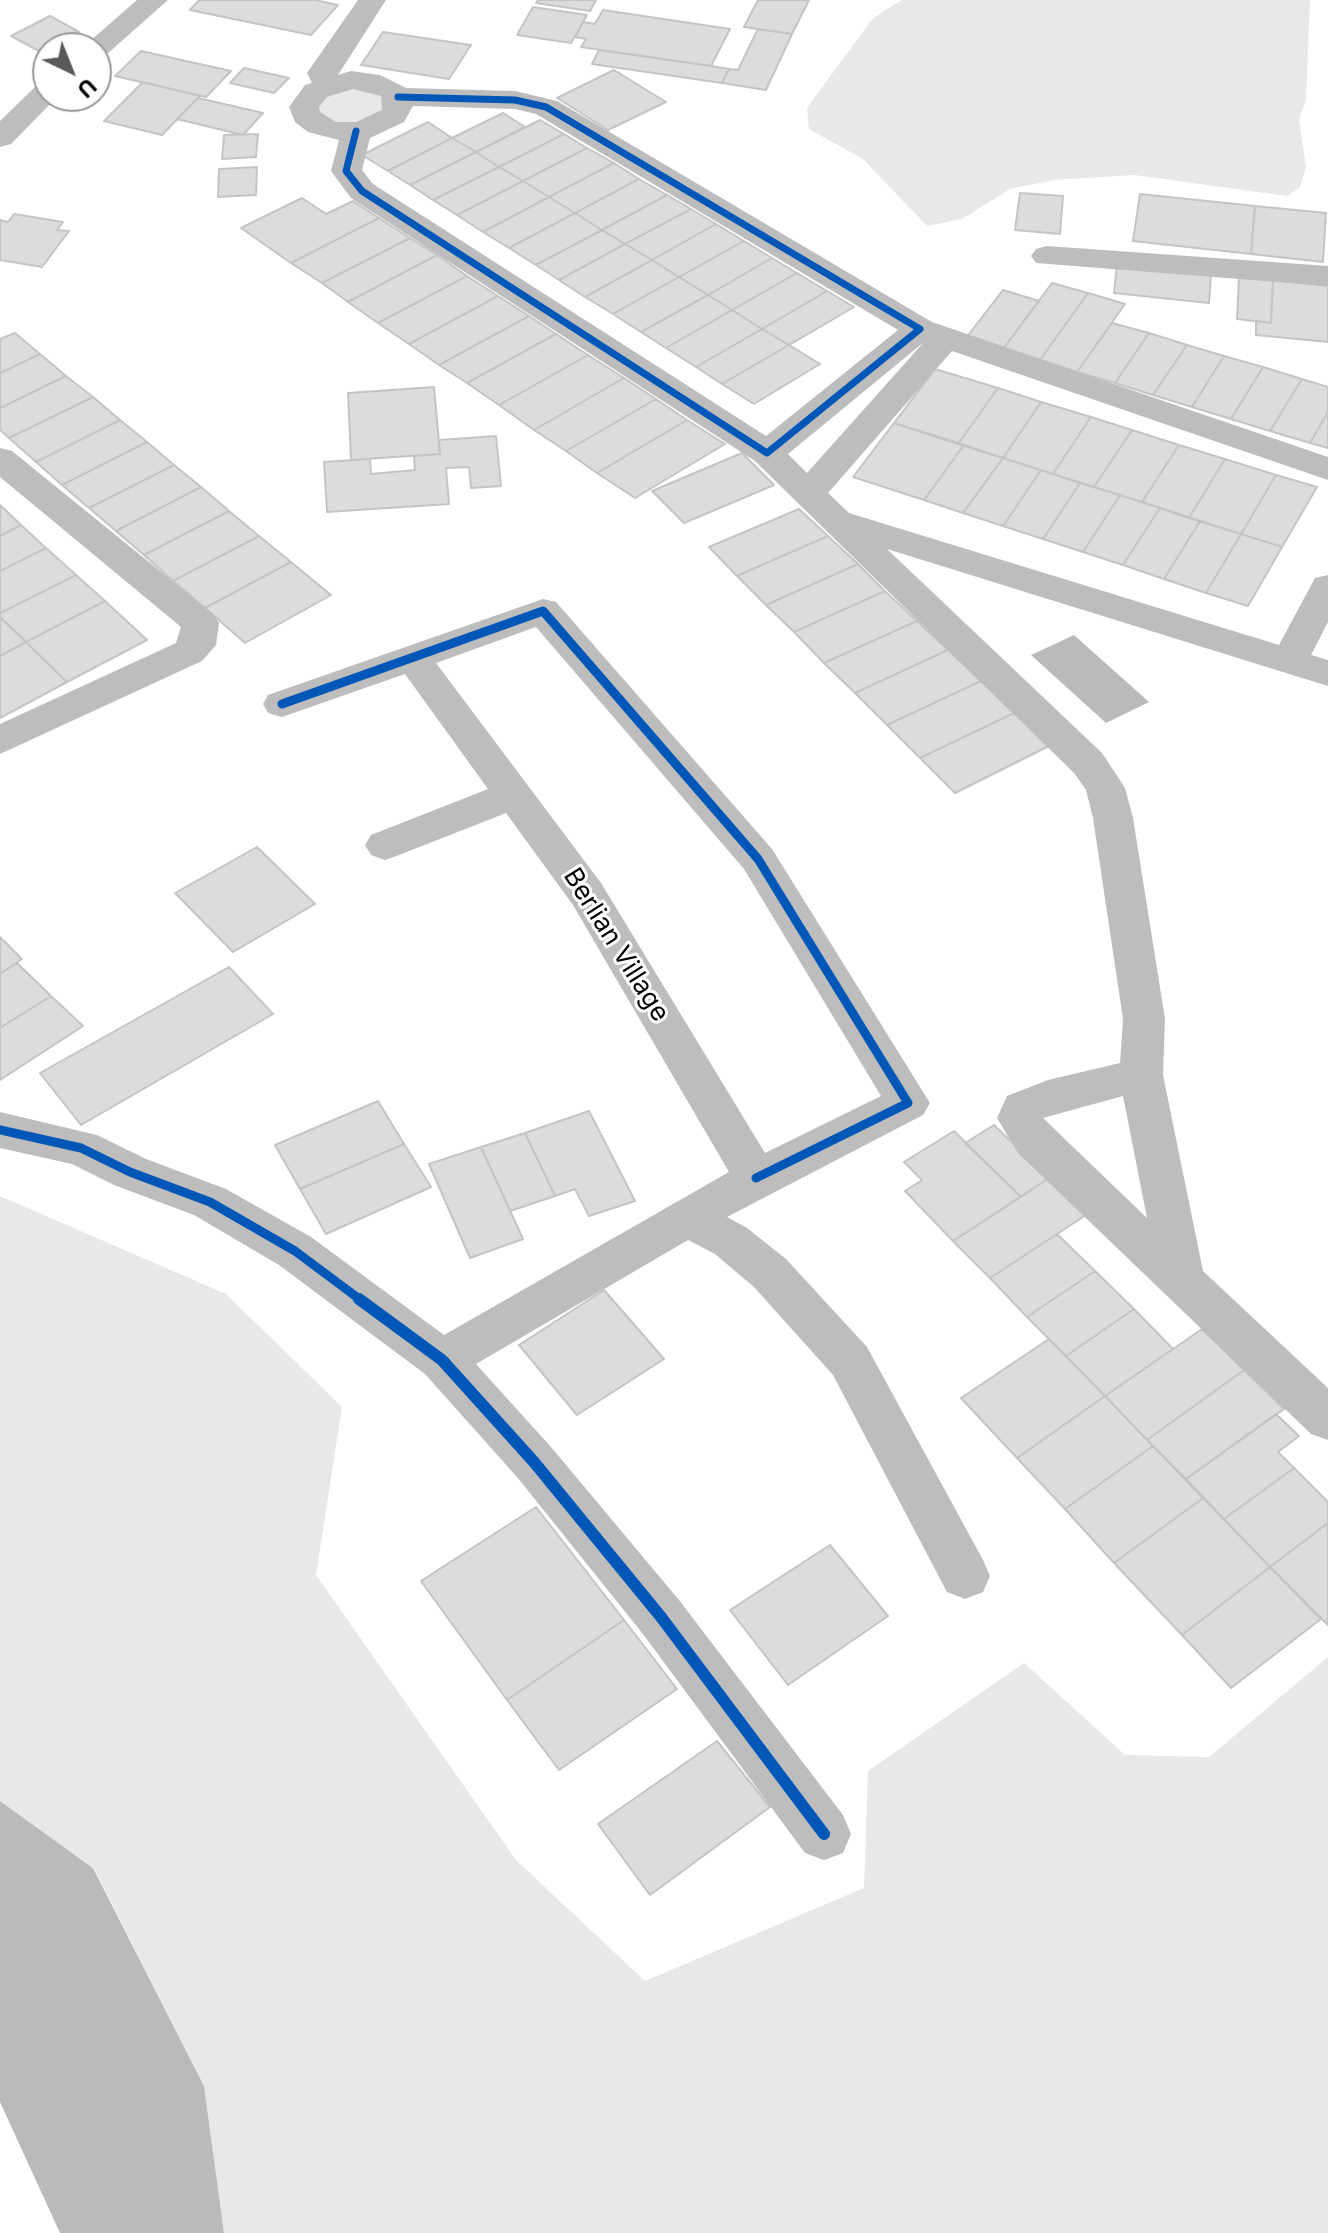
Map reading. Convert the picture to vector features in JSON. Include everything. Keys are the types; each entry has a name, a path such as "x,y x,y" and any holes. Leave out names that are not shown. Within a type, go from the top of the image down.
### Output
{"street":[{"path":"112,35 154,0"},
{"path":"328,84 322,73 372,0"},
{"path":"398,97 398,108 386,122 356,131 333,131 306,116 307,98 328,84 368,81 391,90 398,97 515,100 546,107 933,334 1328,469"},
{"path":"0,138 32,106"},
{"path":"356,131 346,171 362,191 767,453 1088,763 1105,788 1113,818 1144,1019 1141,1075 1182,1282"},
{"path":"1047,256 1328,276"},
{"path":"767,453 933,334"},
{"path":"822,508 933,334"},
{"path":"0,459 200,623 197,645 189,652 0,740"},
{"path":"822,508 1328,673"},
{"path":"1289,661 1328,587"},
{"path":"282,704 543,611 758,859 908,1103 756,1178 442,1360"},
{"name":"Berlian Village","path":"412,657 595,906 756,1178"},
{"path":"385,845 514,794"},
{"path":"1141,1075 1048,1097 1023,1108 1019,1118 1034,1140 1328,1419"},
{"path":"0,1130 81,1148 130,1172 210,1202 295,1251 442,1360 534,1462 661,1617 824,1834"},
{"path":"687,1218 731,1241 770,1273 850,1361 965,1576"}],"shaded area":[{"path":"902,0 1310,0 1306,100 1299,120 1306,167 1300,187 1287,196 1134,175 1054,180 1010,189 962,219 927,226 863,159 809,129 807,108 873,18"},
{"path":"350,87 381,96 385,108 380,115 350,126 320,120 314,103 319,97"},
{"path":"1074,635 1149,702 1106,723 1031,655"},
{"path":"0,1196 226,1294 342,1407 316,1575 516,1860 645,1981 864,1888 868,1771 1024,1663 1125,1755 1209,1757 1328,1657 1328,2233 224,2233 204,2086 94,1868 0,1801"},
{"path":"0,1801 93,1868 204,2086 224,2233 60,2233 0,2102"}],"building":[{"path":"199,0 315,0 338,5 311,35 190,10"},
{"path":"538,0 596,0 590,11 536,3"},
{"path":"758,0 809,0 792,34 744,27"},
{"path":"533,7 587,15 571,43 517,35"},
{"path":"603,10 730,29 711,66 581,47 586,39 575,37 583,22 595,24"},
{"path":"50,16 79,32 32,32 32,47 11,36"},
{"path":"758,29 792,34 766,90 722,83 729,69 738,70"},
{"path":"383,32 471,45 449,79 361,65"},
{"path":"599,50 729,69 722,83 592,64"},
{"path":"141,51 231,71 206,97 115,76"},
{"path":"244,68 289,78 274,93 230,83"},
{"path":"614,70 666,102 608,130 557,98"},
{"path":"143,82 200,96 162,135 104,121"},
{"path":"198,98 263,113 243,135 177,119"},
{"path":"503,113 525,127 476,152 452,138"},
{"path":"540,120 564,134 499,167 476,152"},
{"path":"428,122 452,138 388,171 362,155"},
{"path":"258,134 256,157 222,159 224,135"},
{"path":"564,134 587,148 523,181 499,167"},
{"path":"452,138 476,152 410,185 388,171"},
{"path":"587,148 614,163 549,197 523,181"},
{"path":"476,152 499,167 433,200 410,185"},
{"path":"614,163 639,179 575,213 549,197"},
{"path":"257,167 256,195 218,197 219,169"},
{"path":"499,167 523,181 457,215 433,200"},
{"path":"639,179 667,195 602,230 575,213"},
{"path":"523,181 549,197 483,232 457,215"},
{"path":"1020,193 1063,196 1060,234 1015,230"},
{"path":"1140,194 1255,206 1251,254 1133,241"},
{"path":"667,195 691,209 625,244 602,230"},
{"path":"549,197 575,213 509,248 483,232"},
{"path":"302,198 326,214 353,201 379,218 291,263 241,228"},
{"path":"1255,206 1326,213 1323,262 1251,254"},
{"path":"691,209 716,224 652,260 625,244"},
{"path":"575,213 602,230 536,265 509,248"},
{"path":"14,214 63,222 57,230 69,231 42,267 0,260 0,220 8,222"},
{"path":"379,218 410,238 322,283 291,263"},
{"path":"716,224 744,241 679,277 652,260"},
{"path":"602,230 625,244 559,280 536,265"},
{"path":"410,238 437,255 348,302 322,283"},
{"path":"744,241 772,258 708,295 679,277"},
{"path":"625,244 652,260 585,297 559,280"},
{"path":"437,255 467,276 378,323 348,302"},
{"path":"772,258 797,273 732,310 708,295"},
{"path":"652,260 679,277 613,314 585,297"},
{"path":"1117,265 1211,274 1209,303 1114,293"},
{"path":"797,273 827,291 762,329 732,310"},
{"path":"467,276 498,296 409,344 378,323"},
{"path":"679,277 708,295 641,332 613,314"},
{"path":"1239,277 1273,280 1271,323 1237,319"},
{"path":"1273,280 1328,286 1328,342 1256,335 1256,321 1271,323"},
{"path":"1052,283 1088,293 1040,360 1003,349"},
{"path":"1003,290 1039,301 1003,349 966,338"},
{"path":"827,291 854,307 789,345 762,329"},
{"path":"1088,293 1125,304 1077,372 1040,360"},
{"path":"708,295 732,310 666,348 641,332"},
{"path":"498,296 529,316 439,365 409,344"},
{"path":"732,310 762,329 696,367 666,348"},
{"path":"529,316 556,334 467,383 439,365"},
{"path":"1112,323 1149,333 1115,383 1077,372"},
{"path":"762,329 789,345 722,384 696,367"},
{"path":"15,333 40,354 0,373 0,339"},
{"path":"1149,333 1187,345 1153,395 1115,383"},
{"path":"556,334 588,355 499,405 467,383"},
{"path":"789,345 820,364 754,404 722,384"},
{"path":"1187,345 1224,356 1192,407 1153,395"},
{"path":"40,354 66,376 0,408 0,373"},
{"path":"588,355 624,378 534,430 499,405"},
{"path":"1224,356 1263,367 1231,419 1192,407"},
{"path":"1263,367 1302,379 1270,431 1231,419"},
{"path":"935,369 998,388 958,444 894,423"},
{"path":"66,376 93,397 9,438 0,430 0,408"},
{"path":"624,378 656,399 566,451 534,430"},
{"path":"1302,379 1328,387 1328,412 1310,443 1270,431"},
{"path":"434,387 440,454 351,460 348,393"},
{"path":"998,388 1041,402 1003,458 958,444"},
{"path":"93,397 120,420 36,462 9,438"},
{"path":"656,399 687,420 597,473 566,451"},
{"path":"1041,402 1091,417 1053,474 1003,458"},
{"path":"1328,412 1328,448 1310,443"},
{"path":"1091,417 1132,430 1094,487 1053,474"},
{"path":"120,420 147,442 62,485 36,462"},
{"path":"687,420 725,444 635,498 597,473"},
{"path":"894,423 964,445 924,500 853,477"},
{"path":"1132,430 1179,445 1142,502 1094,487"},
{"path":"496,436 501,486 471,488 469,467 446,468 449,504 327,512 324,462 370,459 371,474 415,470 414,456 440,454 439,440"},
{"path":"147,442 174,465 89,508 62,485"},
{"path":"964,445 1003,458 963,513 924,500"},
{"path":"1179,445 1225,459 1189,518 1142,502"},
{"path":"742,453 774,485 684,523 652,491"},
{"path":"1003,458 1041,470 1003,526 963,513"},
{"path":"1225,459 1276,475 1241,534 1189,518"},
{"path":"174,465 201,487 116,531 89,508"},
{"path":"1041,470 1080,483 1043,539 1003,526"},
{"path":"1276,475 1317,487 1282,547 1241,534"},
{"path":"1080,483 1120,495 1083,552 1043,539"},
{"path":"201,487 229,511 144,555 116,531"},
{"path":"1120,495 1160,508 1123,565 1083,552"},
{"path":"0,505 21,525 0,536"},
{"path":"1160,508 1200,521 1164,579 1123,565"},
{"path":"799,509 828,536 737,576 709,547"},
{"path":"229,511 259,536 173,581 144,555"},
{"path":"1200,521 1241,534 1206,593 1164,579"},
{"path":"21,525 46,548 0,571 0,536"},
{"path":"1241,534 1282,547 1248,606 1206,593"},
{"path":"259,536 291,562 205,608 173,581"},
{"path":"828,536 858,564 766,605 737,576"},
{"path":"46,548 76,575 0,613 0,571"},
{"path":"291,562 331,595 245,643 205,608"},
{"path":"858,564 885,591 794,632 766,605"},
{"path":"76,575 105,601 26,642 0,617 0,613"},
{"path":"885,591 917,621 824,663 794,632"},
{"path":"105,601 147,640 67,682 26,642"},
{"path":"0,617 26,642 0,656"},
{"path":"917,621 948,650 855,693 824,663"},
{"path":"26,642 67,682 0,718 0,656"},
{"path":"948,650 981,681 887,725 855,693"},
{"path":"981,681 1014,713 920,758 887,725"},
{"path":"1014,713 1049,746 955,793 920,758"},
{"path":"257,847 315,904 233,952 175,893"},
{"path":"0,937 22,959 0,974"},
{"path":"17,963 51,996 0,1028 0,974"},
{"path":"229,967 273,1014 81,1125 40,1073"},
{"path":"51,996 83,1026 0,1080 0,1028"},
{"path":"378,1101 404,1144 300,1189 275,1145"},
{"path":"589,1111 635,1201 589,1216 575,1189 555,1196 525,1133"},
{"path":"994,1125 1049,1178 1021,1197 965,1143"},
{"path":"954,1131 1021,1197 953,1241 905,1191 922,1180 904,1162"},
{"path":"525,1133 555,1196 510,1211 481,1147"},
{"path":"404,1144 431,1187 326,1234 300,1189"},
{"path":"481,1147 523,1239 470,1258 429,1164"},
{"path":"1049,1178 1086,1215 990,1278 953,1241"},
{"path":"1057,1234 1095,1271 1027,1317 990,1278"},
{"path":"1095,1271 1134,1309 1066,1356 1027,1317"},
{"path":"604,1290 664,1359 577,1415 519,1345"},
{"path":"1134,1309 1173,1349 1105,1396 1066,1356"},
{"path":"1202,1329 1244,1370 1147,1440 1105,1396"},
{"path":"1049,1339 1105,1396 1017,1458 961,1398"},
{"path":"1244,1370 1284,1409 1186,1479 1147,1440"},
{"path":"1105,1396 1153,1446 1065,1509 1017,1458"},
{"path":"1276,1414 1299,1436 1278,1452 1294,1468 1224,1519 1186,1479"},
{"path":"1153,1446 1203,1498 1114,1563 1065,1509"},
{"path":"1294,1468 1328,1502 1328,1523 1270,1567 1224,1519"},
{"path":"1203,1498 1270,1567 1182,1635 1114,1563"},
{"path":"536,1507 624,1620 507,1700 421,1581"},
{"path":"1328,1523 1328,1625 1270,1567"},
{"path":"830,1545 888,1616 788,1685 730,1610"},
{"path":"1270,1567 1321,1619 1231,1688 1182,1635"},
{"path":"624,1620 677,1689 559,1770 507,1700"},
{"path":"717,1741 770,1807 650,1895 598,1824"}],"cycle path":[{"path":"356,131 346,171 362,191 767,453 920,329 546,107 515,100 398,97"},
{"path":"282,704 543,611 758,859 908,1103 756,1178"},
{"path":"0,1130 81,1148 130,1172 210,1202 295,1251 442,1360 534,1462 661,1617 824,1834"}]}
